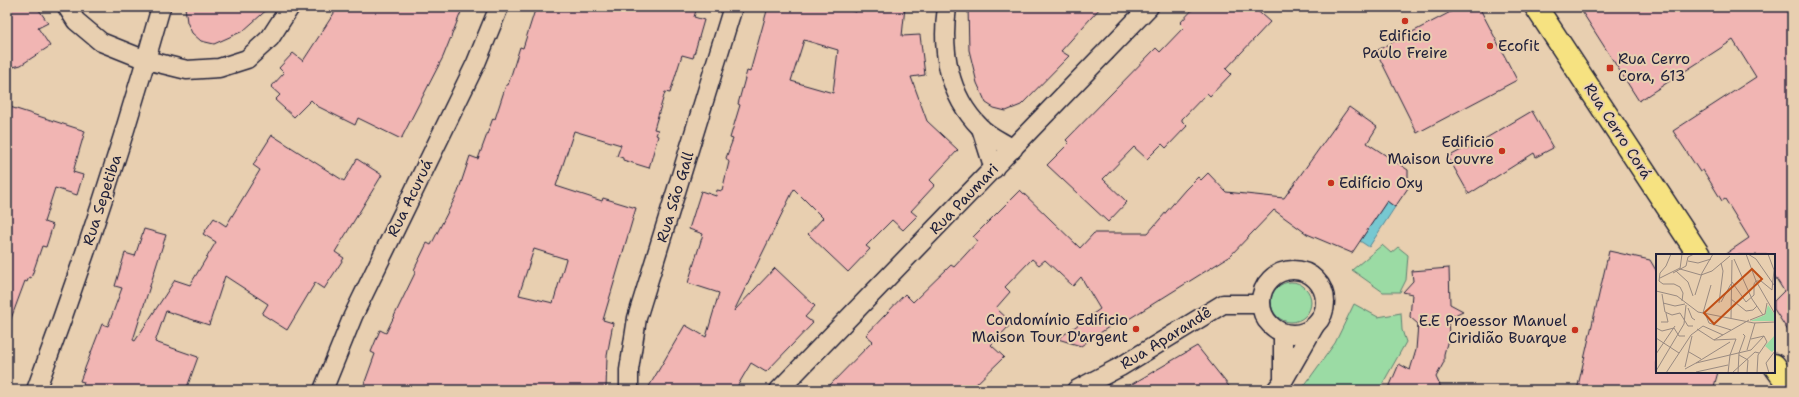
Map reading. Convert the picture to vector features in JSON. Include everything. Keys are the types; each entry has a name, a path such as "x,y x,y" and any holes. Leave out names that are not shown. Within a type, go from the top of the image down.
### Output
{"main road":[{"name":"Rua Cerro Corá","path":"1536,7 1698,254"},
{"path":"1775,366 1792,390"}],"street":[{"path":"66,7 76,21 101,42 146,60 187,70 218,68 247,59 270,38 290,7"},
{"name":"Rua Sepetiba","path":"36,390 68,305 146,60 161,7"},
{"name":"Rua Acuruá","path":"323,390 353,316 476,63 499,7"},
{"name":"Rua São Gall","path":"629,390 628,370 637,318 733,7"},
{"path":"947,7 945,22 946,55 953,85 968,113 981,128 1013,149"},
{"name":"Rua Paumari","path":"779,390 1149,7"},
{"path":"981,128 994,169"},
{"path":"1291,270 1301,271 1314,278 1323,290 1326,300 1325,310 1321,320 1314,327 1305,333 1293,335 1283,333 1274,328 1268,322 1261,304 1262,294 1266,285 1273,278 1291,270"},
{"name":"Rua Aparandê","path":"1076,390 1120,367 1223,304 1261,304"},
{"path":"1279,386 1314,327"},
{"path":"1279,386 1283,333"}],"green space":[{"path":"1382,245 1391,253 1398,247 1408,255 1406,280 1400,292 1383,292 1352,270"},
{"path":"1295,282 1302,285 1308,291 1311,302 1310,310 1302,319 1295,322 1287,322 1280,319 1272,310 1271,298 1274,291 1283,283"},
{"path":"1354,304 1378,317 1401,313 1402,330 1406,342 1379,390 1310,390 1304,386 1335,343"}],"water":[{"path":"1387,201 1395,207 1369,247 1360,241"}],"building":[{"path":"7,7 37,7 48,23 38,28 50,46 21,65 13,67 7,59"},
{"path":"185,7 270,7 243,31 214,44 201,41 192,33 187,22"},
{"path":"338,7 463,7 443,57 401,139 358,118 355,125 317,106 311,100 294,117 275,100 280,95 271,87 284,73 279,68 293,53 303,61"},
{"path":"543,7 697,7 694,17 704,20 693,58 682,55 670,93 665,92 654,129 658,130 656,135 658,136 649,168 623,160 623,158 617,156 621,145 574,131 556,186 602,201 603,198 636,208 603,320 613,323 607,356 606,390 362,390 375,354 371,352 380,330 386,333 416,271 414,270 427,243 431,245 458,192 470,156 478,159 493,118 495,119 506,85 508,85 520,47 523,48 535,10 542,12","holes":["534,249 566,259 553,303 519,295"]},
{"path":"768,7 839,7 856,12 856,7 905,7 902,36 920,35 925,75 911,77 927,121 958,150 930,180 935,185 911,211 917,216 903,230 892,220 866,246 870,249 848,272 808,234 823,218 794,189 734,311 775,268 815,306 805,317 813,323 766,372 751,363 735,390 647,390 685,325 706,337 719,293 688,283 703,234 689,229 701,191 716,196 717,190 722,191 729,162 726,158 733,139 730,138 740,105 738,104 747,71 750,72","holes":["804,40 838,50 833,93 791,81"]},
{"path":"968,7 1101,7 1061,51 1069,56 1021,105 1006,111 994,108 986,103 977,83 969,50"},
{"path":"1195,7 1253,7 1270,22 1226,69 1231,74 1210,96 1207,93 1182,119 1187,126 1166,148 1162,144 1147,159 1134,147 1103,179 1127,202 1108,222 1047,165 1069,143 1066,140 1156,48 1160,52 1184,27 1180,23"},
{"path":"1460,7 1479,7 1517,80 1417,133 1376,51"},
{"path":"1579,7 1792,7 1792,337 1775,311 1775,300 1784,291 1775,277 1775,254 1725,254 1749,238 1725,199 1722,201 1703,170 1700,172 1673,131 1756,77 1733,40 1639,101"},
{"path":"7,106 85,131 73,172 83,175 77,195 55,188 44,222 53,225 46,247 42,246 31,278 29,277 27,282 25,281 9,324 7,323"},
{"path":"1349,107 1377,127 1367,143 1408,170 1408,188 1395,207 1387,201 1352,253 1307,234 1274,210 1230,256 1124,322 1122,318 1081,346 1058,339 1100,309 1081,277 1073,286 1045,260 1039,265 1032,259 1005,287 1010,292 996,308 1012,323 991,345 1004,357 970,390 825,390 873,341 866,335 905,294 913,302 951,265 954,267 978,241 973,237 1020,190 1080,248 1094,233 1148,233 1198,177 1201,180 1208,173 1226,192 1284,198"},
{"name":"Edificio Maison Louvre","path":"1532,111 1553,148 1536,157 1534,153 1469,194 1448,157 1465,148 1466,150"},
{"path":"272,135 344,181 357,159 382,175 335,252 344,258 324,289 315,283 287,330 262,314 268,304 225,276 209,325 166,311 155,342 198,357 186,390 81,390 84,382 80,381 102,324 108,326 122,288 115,286 125,253 135,256 144,229 166,235 133,340 135,341 175,280 190,285 216,242 203,234 214,218 226,226 260,170 253,165"},
{"path":"1609,251 1650,260 1656,270 1656,373 1718,373 1713,390 1577,390"},
{"path":"1449,268 1450,304 1463,311 1448,318 1449,336 1444,354 1444,362 1436,377 1442,390 1388,390 1399,364 1410,370 1416,350 1418,324 1410,317 1412,294 1403,292 1413,281 1412,271"},
{"path":"1197,346 1232,390 1122,390"}],"place":[{"name":"Edificio Paulo Freire","path":"1405,21"},
{"name":"Ecofit","path":"1490,46"},
{"name":"Rua Cerro Cora, 613","path":"1610,68"},
{"name":"Edificio Maison Louvre","path":"1502,151"},
{"name":"Edifício Oxy","path":"1331,183"},
{"name":"Condomínio Edificio Maison Tour D'argent","path":"1136,329"},
{"name":"E.E Proessor Manuel Ciridião Buarque","path":"1575,330"}]}
